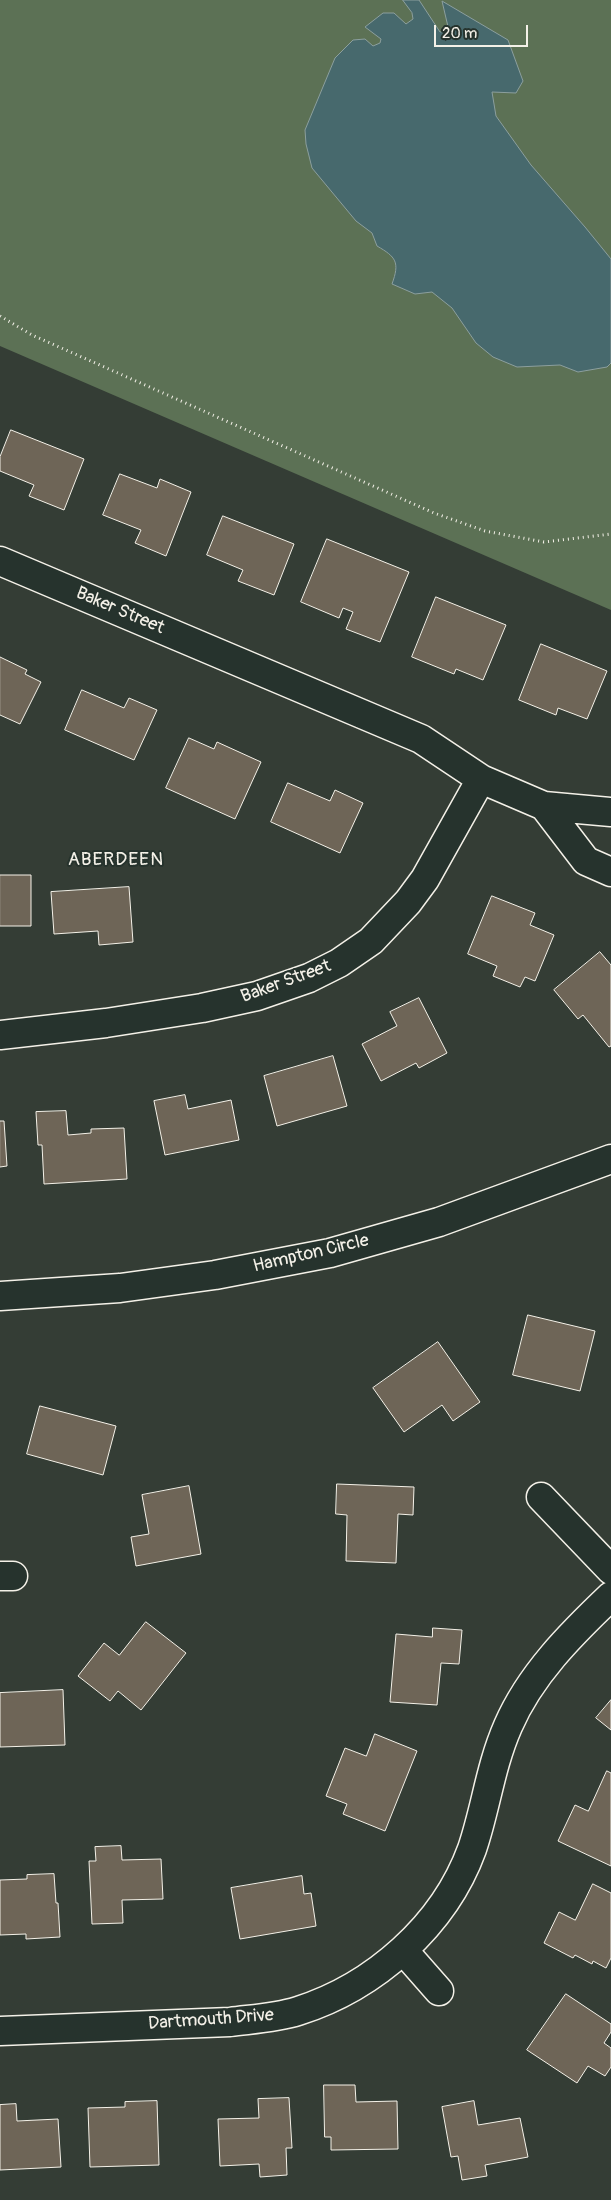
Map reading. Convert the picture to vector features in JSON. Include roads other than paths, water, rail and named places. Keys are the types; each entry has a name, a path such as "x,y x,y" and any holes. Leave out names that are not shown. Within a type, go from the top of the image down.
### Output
{"street":[{"name":"Baker Street","path":"0,561 421,738 482,779 544,806 611,812"},
{"name":"Baker Street","path":"0,1035 106,1023 202,1008 258,996 309,978 339,963 371,942 408,902 425,879 482,779"},
{"name":"Baker Street","path":"544,806 586,861 611,872"},
{"name":"Hampton Circle","path":"0,1296 129,1286 215,1275 330,1253 439,1222 611,1159"},
{"path":"541,1497 611,1570"},
{"name":"Dartmouth Drive","path":"0,2030 230,2022 288,2014 332,1998 357,1986 404,1950 447,1898 472,1849 498,1752 525,1694 544,1668 585,1621 611,1596"},
{"path":"404,1950 439,1991"}],"water":[{"path":"403,0 419,0 440,32 449,31 442,1 508,40 523,81 516,93 492,92 496,116 531,165 611,259 611,363 607,367 578,372 560,365 517,367 493,357 476,343 452,308 432,292 415,294 392,284 396,270 395,261 388,253 377,246 372,233 356,221 312,168 306,144 305,130 335,58 353,40 365,39 373,46 380,43 381,39 365,27 383,13 394,13 406,24 413,19 412,13"}],"district":[{"name":"ABERDEEN","path":"116,860"}]}
